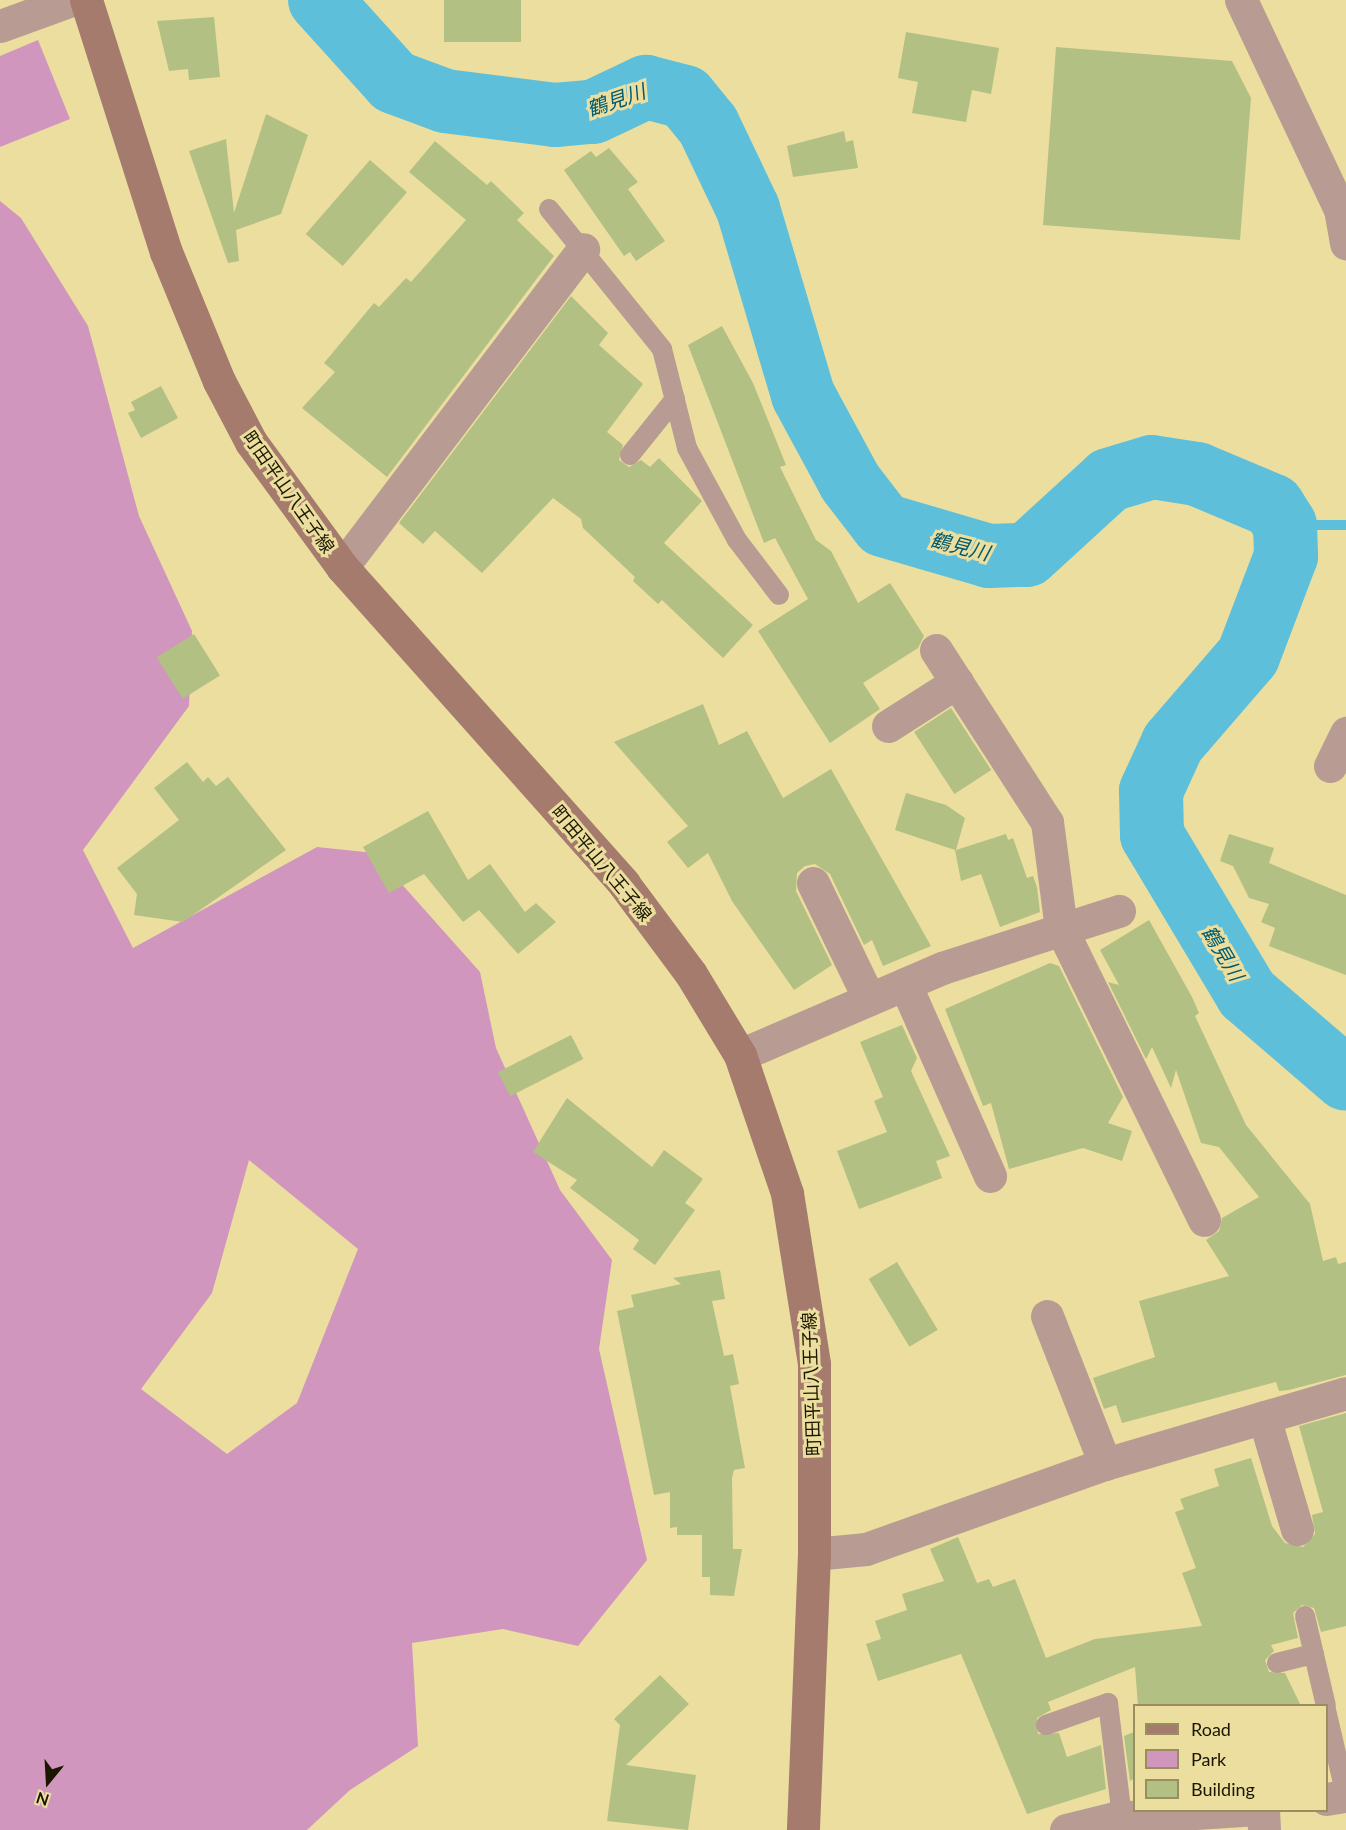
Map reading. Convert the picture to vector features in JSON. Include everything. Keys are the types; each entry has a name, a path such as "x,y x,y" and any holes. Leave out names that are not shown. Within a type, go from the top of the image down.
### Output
{"main road":[{"name":"町田平山八王子線","path":"86,0 165,252 214,372 251,442 342,567 624,884 691,974 740,1055 787,1193 808,1303 814,1364 814,1554 802,1830"}],"street":[{"path":"0,26 72,0"},
{"path":"1240,0 1343,209 1346,243"},
{"path":"342,567 583,249"},
{"path":"936,650 1047,822 1061,928 1204,1220"},
{"path":"888,726 957,682"},
{"path":"1330,766 1346,733"},
{"path":"813,883 869,999"},
{"path":"740,1055 905,984 1061,928 1119,911"},
{"path":"905,984 990,1176"},
{"path":"1047,1316 1105,1464"},
{"path":"814,1554 866,1549 1105,1464 1346,1393"},
{"path":"1264,1417 1297,1529"},
{"path":"1328,1799 1346,1796"},
{"path":"1077,1828 1122,1817 1208,1812"},
{"path":"1263,1812 1264,1830"}],"lane":[{"path":"549,209 662,349 687,448 737,540 779,595"},
{"path":"630,455 675,399"},
{"path":"1305,1616 1325,1704"},
{"path":"1277,1663 1314,1654"},
{"path":"1046,1725 1108,1703 1122,1817"},
{"path":"1328,1717 1346,1796"}],"green space":[{"path":"38,40 70,119 0,147 0,56"},
{"path":"0,201 21,218 88,326 139,516 192,631 189,706 83,850 133,948 317,847 374,853 480,972 496,1048 560,1190 612,1260 599,1349 647,1560 578,1646 503,1629 412,1643 418,1746 350,1790 307,1830 0,1830","holes":["249,1160 358,1249 297,1403 227,1454 141,1389 212,1293"]}],"building":[{"path":"444,0 521,0 521,42 444,42"},
{"path":"214,17 220,77 189,80 188,69 169,71 157,21"},
{"path":"906,32 999,48 991,94 972,90 966,122 912,113 918,82 898,78"},
{"path":"1056,47 1232,61 1251,98 1240,240 1043,225"},
{"path":"266,114 308,135 281,214 236,230 239,261 228,263 189,151 226,139 234,213"},
{"path":"844,131 846,142 853,140 858,168 793,177 787,146"},
{"path":"435,141 487,185 491,181 524,213 517,220 554,256 387,477 302,408 335,372 324,363 374,303 379,307 406,278 411,282 466,220 409,172"},
{"path":"609,148 638,182 628,189 665,241 636,261 630,252 624,256 564,170 591,151 596,157"},
{"path":"370,160 407,192 343,266 306,234"},
{"path":"571,296 608,333 599,345 643,384 607,432 623,445 619,460 629,467 641,460 650,467 659,458 702,501 664,543 753,625 723,658 662,600 658,604 633,581 635,577 583,528 581,519 553,498 482,573 435,531 423,544 399,523"},
{"path":"722,326 753,383 786,465 780,467 816,540 831,551 858,603 890,583 924,636 918,648 863,683 880,709 830,743 758,631 808,599 775,538 764,543 688,345"},
{"path":"161,386 178,418 141,438 128,413 135,410 131,402"},
{"path":"194,634 220,676 183,699 157,657"},
{"path":"703,704 719,745 747,731 783,798 831,769 931,946 883,966 872,940 864,945 830,874 815,864 805,866 797,873 796,891 832,965 794,990 732,901 708,853 688,868 667,842 688,826 614,742"},
{"path":"951,708 991,770 954,794 914,732"},
{"path":"187,762 203,782 208,777 216,786 228,777 286,850 183,922 134,915 137,894 117,868 179,820 154,788"},
{"path":"906,793 946,805 965,818 956,850 1006,834 1008,840 1013,838 1027,878 1033,876 1037,887 1040,912 1000,927 981,874 961,881 955,850 895,830"},
{"path":"428,811 468,880 490,864 525,912 536,903 556,922 518,954 479,910 463,922 424,874 389,893 363,847"},
{"path":"1229,834 1274,848 1269,863 1346,895 1346,975 1269,946 1275,928 1261,922 1269,904 1249,898 1233,866 1220,861"},
{"path":"1149,920 1192,997 1199,1013 1195,1016 1246,1125 1310,1204 1323,1261 1336,1257 1338,1264 1346,1262 1346,1375 1279,1391 1276,1382 1122,1423 1116,1405 1104,1409 1093,1378 1155,1357 1139,1301 1229,1276 1206,1240 1219,1231 1222,1218 1259,1197 1219,1147 1201,1143 1176,1070 1171,1088 1152,1047 1146,1059 1108,982 1119,985 1100,950"},
{"path":"1050,963 1059,966 1123,1097 1108,1123 1132,1131 1122,1161 1083,1148 1009,1169 991,1103 983,1106 945,1009"},
{"path":"902,1025 917,1058 911,1071 950,1156 936,1161 942,1178 859,1209 837,1151 887,1132 874,1101 883,1097 860,1042"},
{"path":"571,1035 583,1059 510,1096 498,1072"},
{"path":"567,1098 652,1167 664,1150 703,1179 685,1203 695,1210 655,1265 633,1249 639,1240 570,1188 577,1180 533,1152"},
{"path":"897,1262 938,1330 909,1347 869,1279"},
{"path":"720,1270 725,1299 712,1301 724,1356 733,1354 739,1384 730,1386 745,1468 734,1470 732,1478 733,1549 742,1549 734,1596 710,1595 710,1577 702,1577 702,1535 677,1535 677,1527 670,1528 670,1492 654,1495 617,1311 634,1307 631,1295 681,1284 673,1278"},
{"path":"1346,1413 1346,1626 1321,1632 1314,1608 1302,1605 1293,1613 1298,1638 1271,1645 1274,1651 1265,1660 1269,1672 1285,1673 1300,1704 1138,1704 1135,1667 1048,1702 1051,1710 1037,1718 1038,1734 1059,1733 1067,1757 1101,1745 1106,1789 1027,1814 961,1654 878,1681 866,1644 881,1639 875,1621 907,1610 902,1594 944,1581 930,1549 958,1537 977,1583 989,1579 993,1587 1015,1579 1046,1658 1095,1639 1202,1626 1182,1573 1196,1568 1175,1512 1184,1509 1180,1499 1219,1486 1214,1469 1251,1458 1272,1526 1285,1543 1303,1547 1315,1534 1312,1515 1323,1512 1299,1426"},
{"path":"660,1675 689,1704 626,1765 696,1775 688,1830 607,1821 620,1725 614,1719"},
{"path":"1133,1732 1133,1780 1130,1781 1124,1736"}],"waterway":[{"name":"鶴見川","path":"320,0 394,82 445,101 555,115 593,112 646,87 685,97 708,125 748,209 803,395 850,482 883,525 989,556 1027,555 1109,480 1152,467 1197,474 1273,506 1285,525 1286,556 1248,656 1173,743 1151,791 1152,835 1247,994 1346,1079"},
{"path":"1285,525 1346,525"}]}
